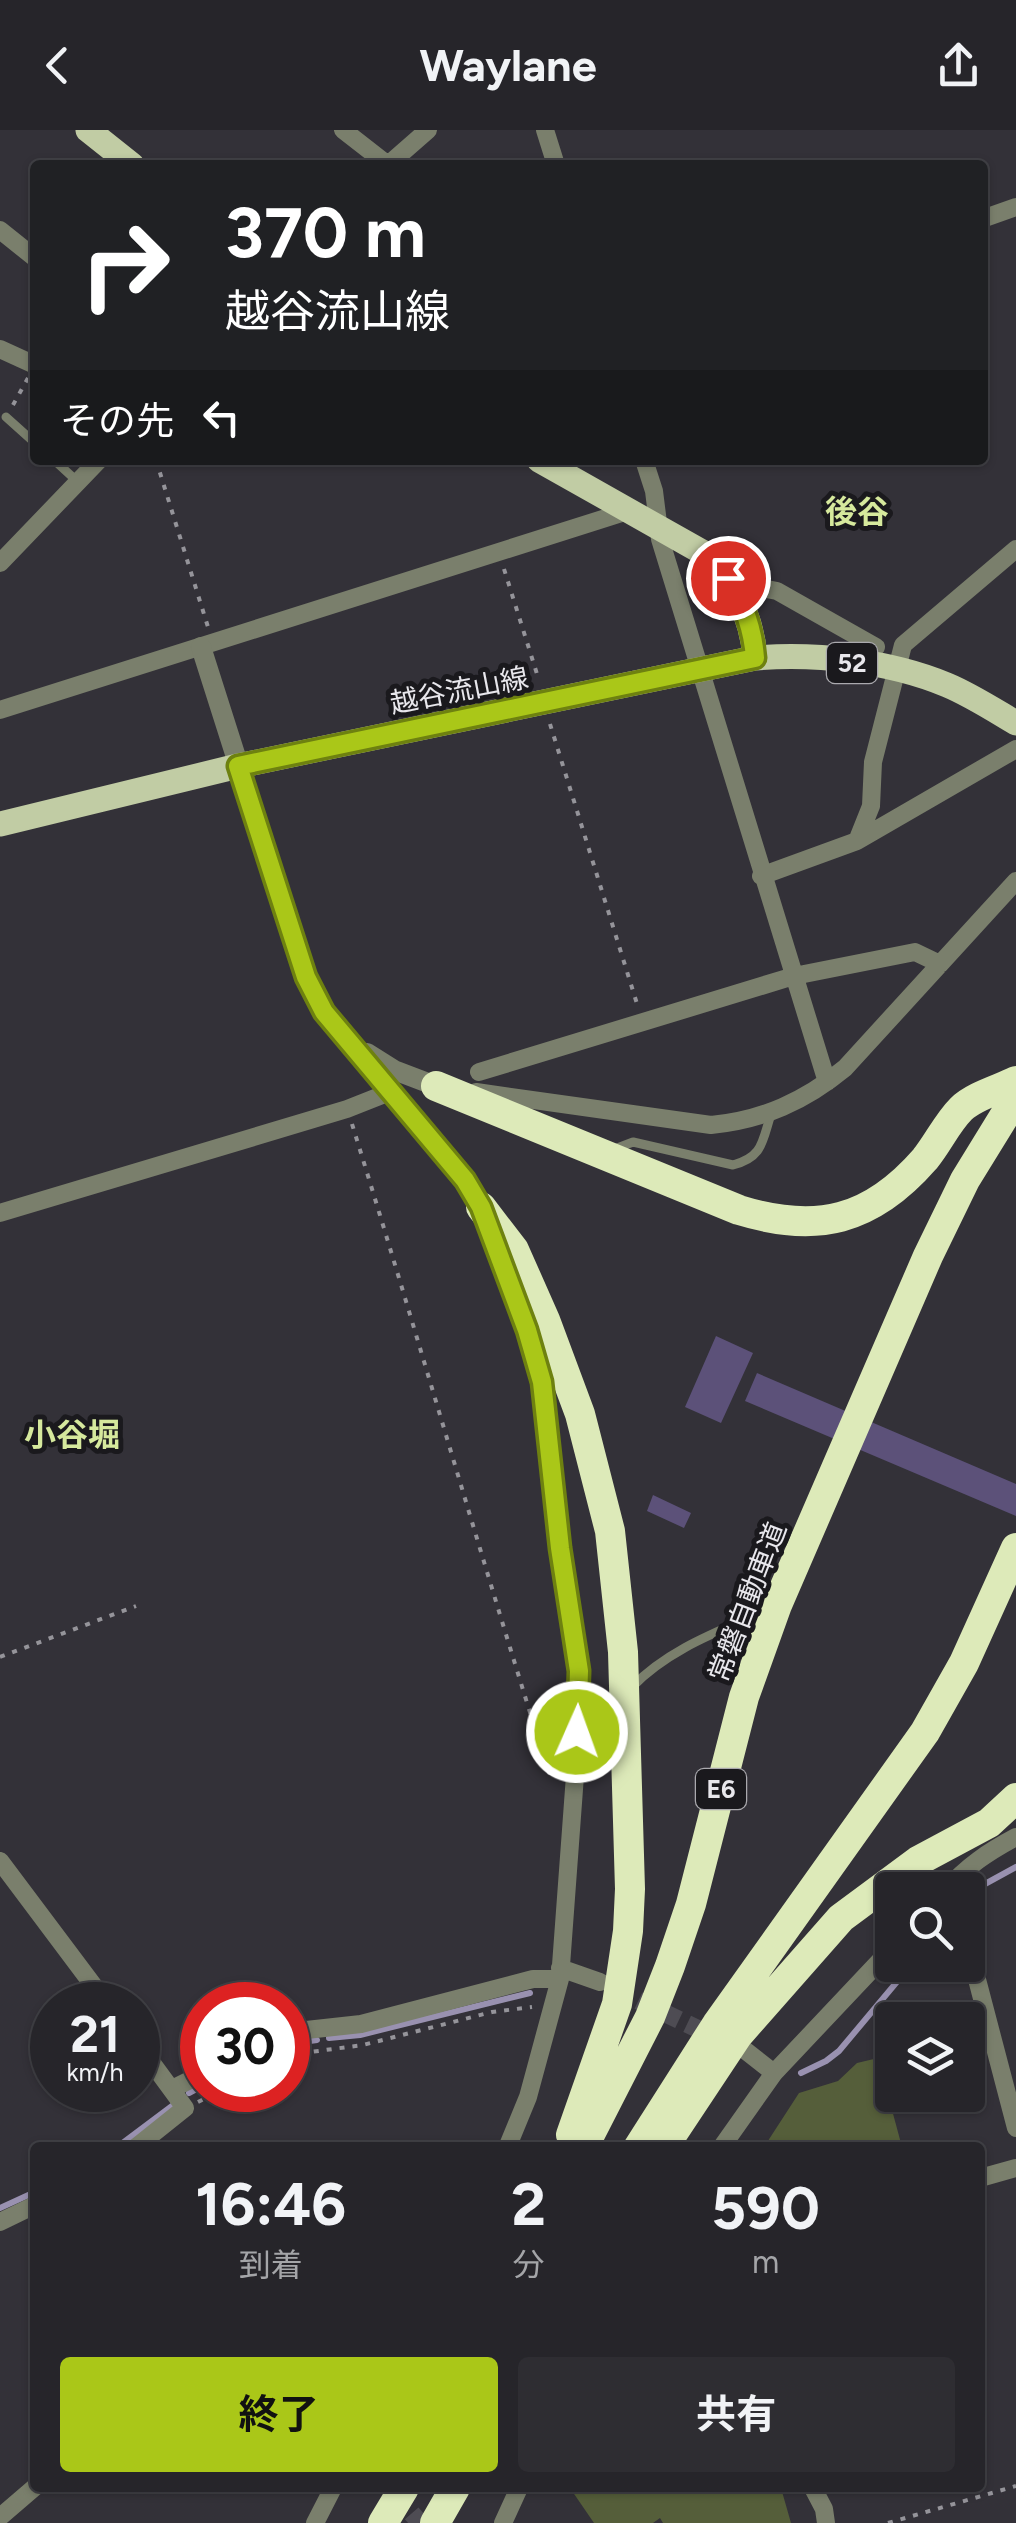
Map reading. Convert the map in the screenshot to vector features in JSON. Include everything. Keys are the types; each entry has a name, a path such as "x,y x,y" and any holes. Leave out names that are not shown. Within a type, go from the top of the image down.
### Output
{"highway":[{"path":"436,1086 766,1218 807,1223 834,1219 877,1204 928,1156 963,1106 1016,1081"},
{"name":"常磐自動車道","path":"586,2142 650,2016 670,1966 691,1904 744,1697 778,1605 928,1256 965,1180 1016,1097"},
{"path":"481,1207 514,1250 545,1320 580,1414 615,1561 623,1702 628,1931 612,2020 568,2142"},
{"path":"642,2142 717,2024 925,1732 964,1662 1016,1548"},
{"path":"667,2142 738,2035 841,1918 918,1861 988,1823 1016,1798"},
{"path":"383,2523 402,2492"},
{"path":"436,2523 452,2492"}],"main road":[{"path":"99,133 127,160"},
{"path":"548,465 702,552 740,596 754,641 755,658"},
{"name":"越谷流山線","path":"0,824 238,766 755,658 825,658 896,670 947,684 1016,722"}],"street":[{"path":"343,130 382,160"},
{"path":"394,160 428,130"},
{"path":"545,130 554,160"},
{"path":"988,217 1016,206"},
{"path":"0,230 30,254"},
{"path":"0,349 30,363"},
{"path":"0,563 94,465"},
{"path":"646,465 654,490 657,527 827,1082"},
{"path":"0,710 628,511"},
{"path":"858,841 871,806 873,762 903,644 1016,549"},
{"path":"740,596 762,588 777,590 876,646"},
{"path":"207,645 238,766 306,977 340,1034 444,1152 481,1207 542,1382 560,1548 579,1671 576,1772 554,2008 528,2097 509,2142"},
{"path":"761,876 858,841 1016,749"},
{"path":"340,1034 394,1070 436,1086 711,1125 748,1121 771,1113 845,1068 940,964 1009,904 1016,881"},
{"path":"479,1072 794,976 915,952 940,964"},
{"path":"0,1213 347,1109 390,1092"},
{"path":"962,1872 989,1851 1016,1838"},
{"path":"0,1861 91,1982"},
{"path":"725,2142 774,2073 875,1966"},
{"path":"310,2030 360,2024 560,1973 600,1982"},
{"path":"978,1982 1016,2128"},
{"path":"746,2051 774,2073"},
{"path":"160,2073 180,2100"},
{"path":"172,2089 180,2085"},
{"path":"142,2142 181,2112"},
{"path":"985,2177 1016,2168"},
{"path":"0,2222 30,2207"},
{"path":"0,2516 30,2492"},
{"path":"315,2523 331,2492"},
{"path":"503,2523 517,2492"},
{"path":"815,2492 826,2523"}],"lane":[{"path":"6,416 30,438"},
{"path":"59,465 78,482"},
{"path":"600,1154 633,1142 733,1165 749,1161 760,1150 771,1113"},
{"path":"623,1702 631,1687 650,1668 679,1649 778,1605"}],"path":[{"path":"6,416 30,374"},
{"path":"157,465 207,645"},
{"path":"499,552 537,674"},
{"path":"544,704 642,1021"},
{"path":"347,1109 550,1773 576,1772"},
{"path":"0,1657 136,1606"},
{"path":"310,2052 363,2045 524,2006 554,2008"},
{"path":"888,2523 1016,2486"}],"green space":[{"path":"875,2059 875,2112 893,2112 901,2142 767,2142 799,2093 838,2081 857,2063"},
{"path":"573,2492 782,2492 791,2523 663,2523 660,2518 653,2523 594,2523"}],"building":[{"path":"716,1336 753,1353 721,1423 685,1407"},
{"path":"757,1373 1016,1484 1016,1516 745,1401"},
{"path":"653,1495 691,1513 684,1528 647,1511"}],"waterway":[{"path":"985,1884 1016,1867"},
{"path":"801,2073 839,2051 897,1982"},
{"path":"329,2038 360,2035 530,1993"},
{"path":"310,2041 317,2040"},
{"path":"124,2142 172,2106"},
{"path":"0,2208 30,2194"}],"tunnel":[{"path":"614,1989 717,2038"},
{"path":"394,2493 420,2523"}],"district":[{"name":"後谷","path":"857,512"},
{"name":"小谷堀","path":"72,1435"}],"route":[{"path":"577,1732 579,1671 560,1548 542,1382 527,1330 481,1207 465,1180 340,1034 306,977 238,766 755,658 754,641 740,596 728,578"}]}
